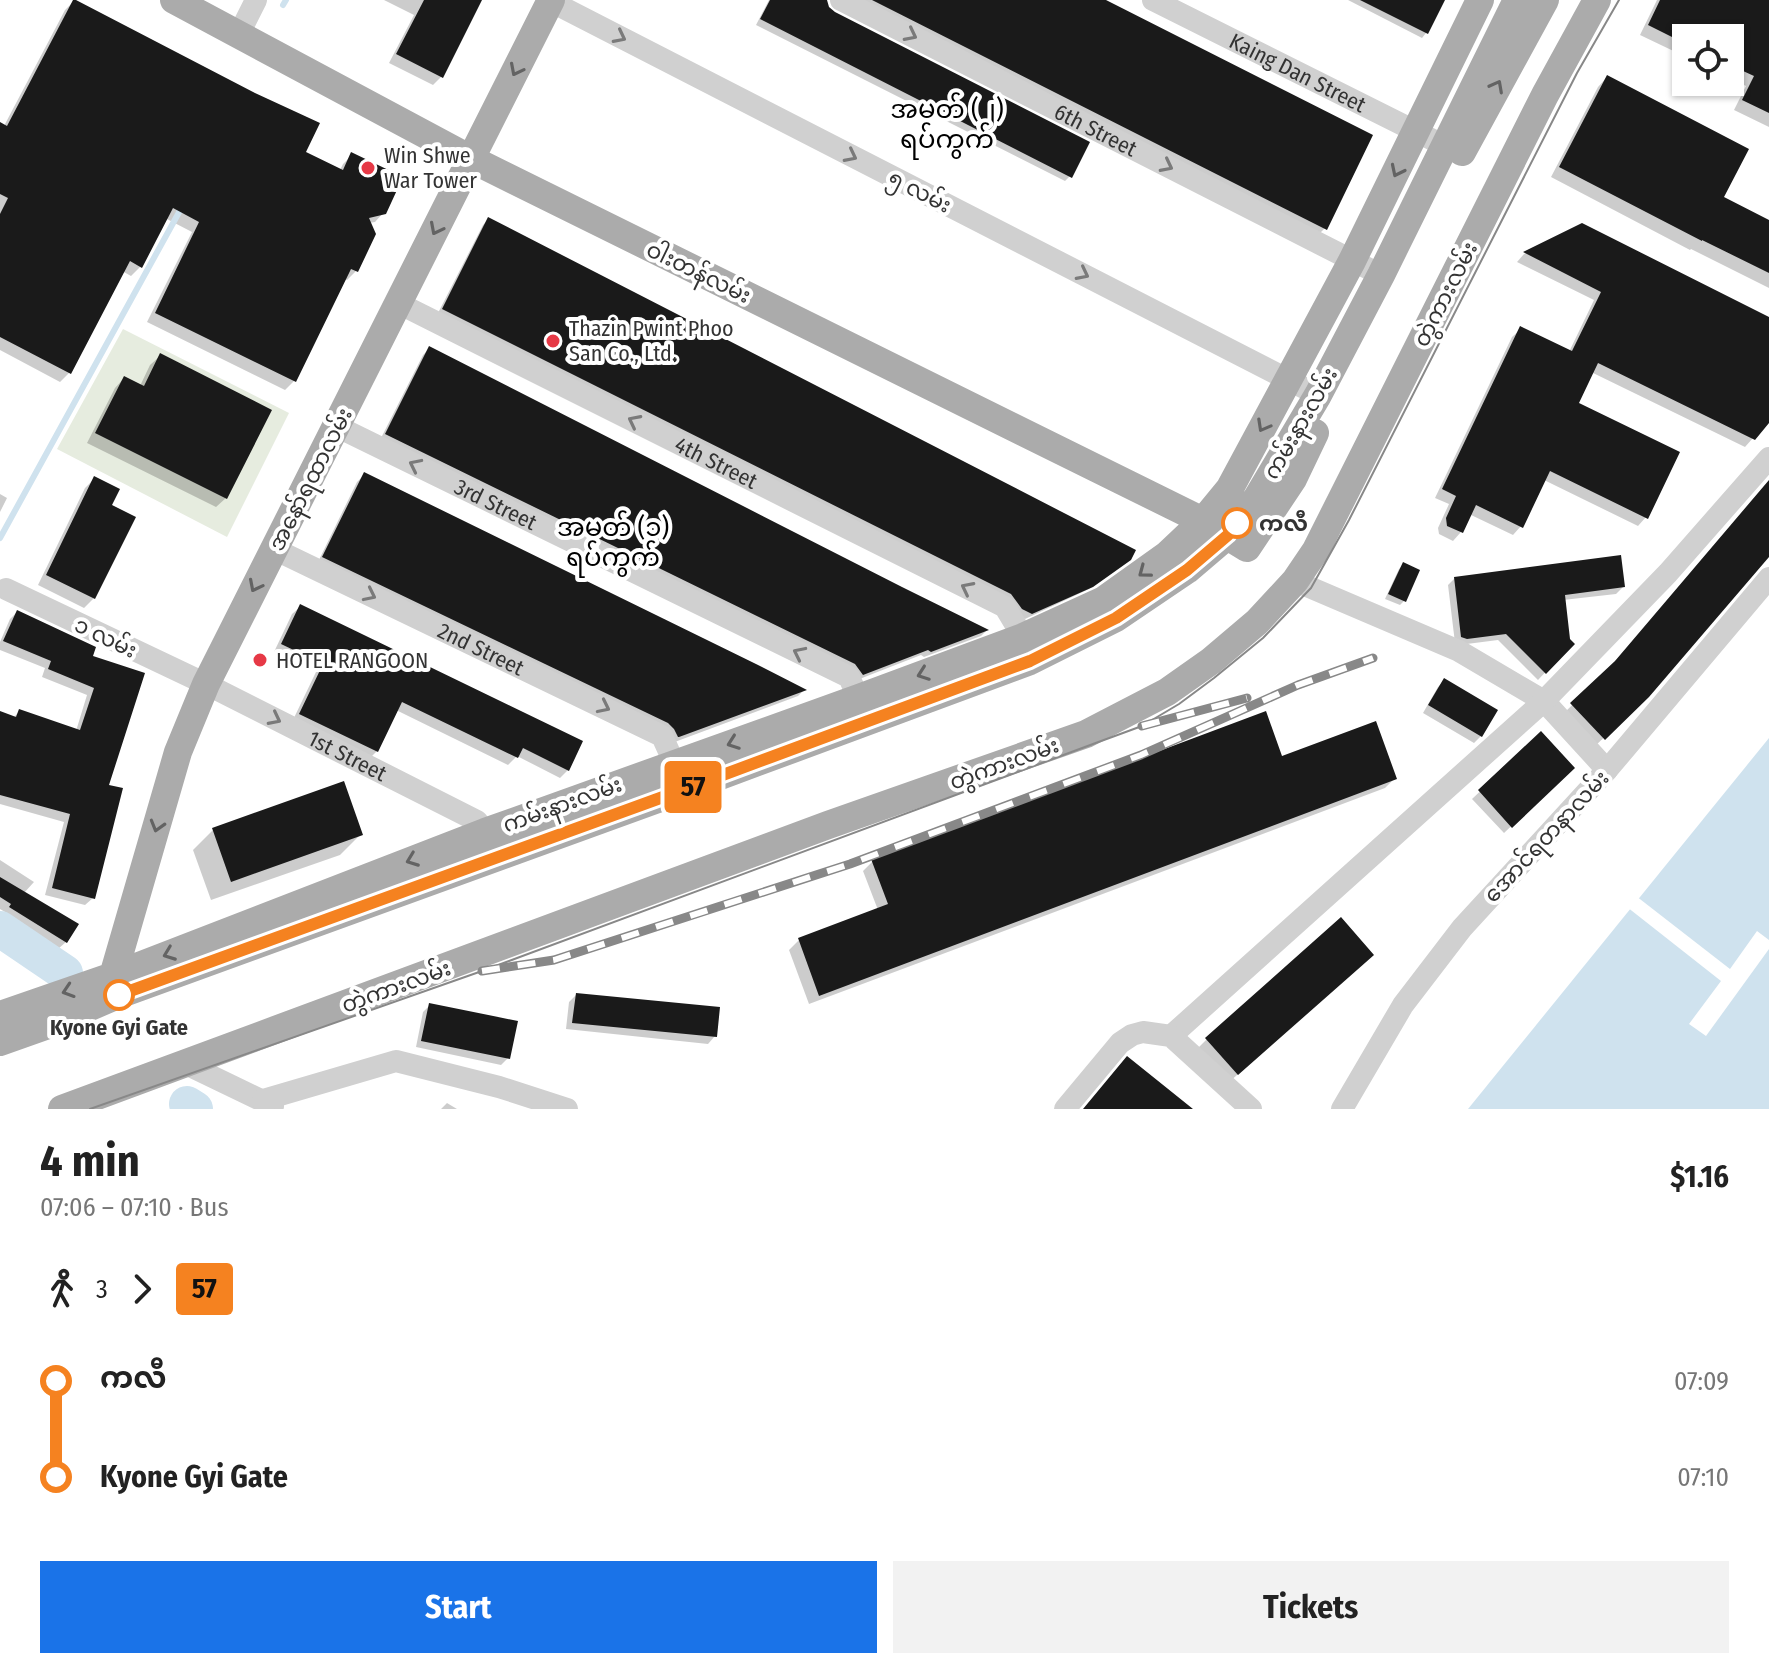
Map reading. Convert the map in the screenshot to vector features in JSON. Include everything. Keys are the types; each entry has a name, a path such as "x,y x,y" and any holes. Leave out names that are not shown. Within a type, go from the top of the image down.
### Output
{"main road":[{"name":"ဝါးတန်လမ်း","path":"174,0 471,159 1226,535"},
{"path":"1226,535 1293,479 1344,374 1545,0"},
{"name":"တွဲကားလမ်း","path":"62,1109 828,825 1086,734 1167,692 1211,661 1257,622 1295,581 1316,550 1545,95 1597,0"},
{"name":"အနော်ရထာလမ်း","path":"116,986 178,752 206,684 550,1"},
{"name":"ကမ်းနားလမ်း","path":"1226,535 1230,488 1352,261 1416,132 1475,2"},
{"name":"ကမ်းနားလမ်း","path":"0,1042 48,1025 116,986 489,845 1116,618 1187,570 1226,535 1257,498 1318,395 1513,10"},
{"name":"ကမ်းနားလမ်း","path":"7,1004 116,986"},
{"path":"7,1004 48,1025"}],"street":[{"path":"239,34 256,0"},
{"name":"6th Street","path":"841,0 1381,275"},
{"name":"Kaing Dan Street","path":"1153,0 1445,146"},
{"name":"၅ လမ်း","path":"550,1 1318,395"},
{"path":"1475,2 1513,10"},
{"name":"4th Street","path":"398,303 1005,607 1026,649"},
{"name":"3rd Street","path":"336,426 849,677 863,710"},
{"path":"1171,1036 1544,701 1668,573 1769,458"},
{"name":"2nd Street","path":"274,549 662,736 681,776"},
{"name":"အောင်ရတနာလမ်း","path":"1342,1109 1403,1005 1462,928 1607,770 1769,578"},
{"path":"1295,581 1459,651 1544,701 1607,770"},
{"name":"၁ လမ်း","path":"6,589 206,684"},
{"name":"1st Street","path":"206,684 477,821 489,845"},
{"path":"1065,1109 1120,1043 1143,1032 1171,1036 1251,1109"},
{"path":"184,1063 270,1104 396,1061 499,1087 567,1109"}],"shaded area":[{"path":"123,329 289,413 227,537 57,449"}],"water":[{"path":"1769,738 1769,1109 1468,1109"}],"pier":[{"path":"1636,896 1730,969 1757,931 1769,940 1769,949 1706,1036 1689,1024 1721,981 1627,907"}],"building":[{"path":"73,0 320,123 306,152 343,170 351,152 403,177 386,214 369,218 376,234 358,272 351,269 296,382 155,313 199,222 173,208 142,268 130,261 71,374 0,337 0,214 8,198 0,194 0,122 7,126"},
{"path":"424,0 482,0 443,78 396,54"},
{"path":"770,0 827,0 835,12 1090,142 1072,178 760,19"},
{"path":"872,0 1106,0 1373,135 1327,230"},
{"path":"1360,0 1445,0 1428,34"},
{"path":"1660,0 1769,0 1769,113 1742,100 1754,76 1744,71 1744,24 1672,24 1672,37 1648,25"},
{"path":"1607,75 1749,149 1724,197 1769,220 1769,273 1559,167"},
{"path":"488,217 1136,550 1131,560 1093,587 1032,614 1022,609 1011,594 442,309"},
{"path":"1582,223 1769,317 1769,423 1755,440 1598,363 1579,403 1680,452 1648,519 1550,471 1523,528 1476,505 1463,533 1447,526 1446,518 1456,496 1442,489 1520,326 1572,351 1601,292 1523,252"},
{"path":"429,346 989,630 863,675 855,664 385,434"},
{"path":"160,353 272,410 227,499 95,433 124,376 144,386"},
{"path":"364,472 807,690 678,737 668,723 322,557"},
{"path":"94,476 120,489 112,505 136,517 95,599 46,575"},
{"path":"1769,480 1769,557 1649,697 1605,740 1570,703 1615,661"},
{"path":"1621,555 1625,587 1565,595 1570,639 1575,644 1546,674 1506,634 1461,637 1454,577"},
{"path":"1403,562 1420,570 1406,602 1388,594"},
{"path":"300,604 583,741 569,771 523,748 518,758 402,702 378,752 299,714 323,664 281,644"},
{"path":"17,610 96,647 93,656 145,673 109,785 123,788 95,899 52,888 70,814 0,795 0,711 16,717 19,709 80,730 94,688 48,669 51,661 3,641"},
{"path":"1444,678 1498,710 1482,737 1428,705"},
{"path":"1266,711 1282,756 1376,721 1397,779 819,996 798,938 888,904 871,859"},
{"path":"1541,731 1575,768 1512,828 1478,790"},
{"path":"344,781 363,835 231,882 212,828"},
{"path":"0,877 79,924 67,943 9,907 11,904 0,897"},
{"path":"1341,917 1374,955 1238,1075 1205,1038"},
{"path":"576,993 720,1007 717,1037 572,1023"},
{"path":"429,1003 518,1021 510,1059 421,1041"},
{"path":"1127,1056 1193,1109 1083,1109"}],"waterway":[{"path":"283,5 286,0"},
{"path":"0,538 183,205"},
{"path":"0,929 65,973"},
{"path":"187,1104 195,1109"}],"tram line":[{"path":"90,1109 482,971 1142,726 1179,704 1263,638 1311,588 1349,520 1577,73 1619,0"}],"railway":[{"path":"482,971 554,960 850,864 1141,755 1298,685 1373,658"},
{"path":"1142,726 1247,698"}],"bus line":[{"name":"57","path":"119,995 1030,661 1116,618 1187,570 1228,535 1237,523"}],"place":[{"name":"Win Shwe War Tower","path":"368,168"},
{"name":"Thazin Pwint Phoo San Co., Ltd.","path":"553,341"},
{"name":"ကလီ","path":"1237,523"},
{"name":"HOTEL RANGOON","path":"260,660"},
{"name":"Kyone Gyi Gate","path":"119,995"}],"district":[{"name":"အမှတ် (၂) ရပ်ကွက်","path":"947,124"},
{"name":"အမှတ် (၁) ရပ်ကွက်","path":"613,542"}]}
